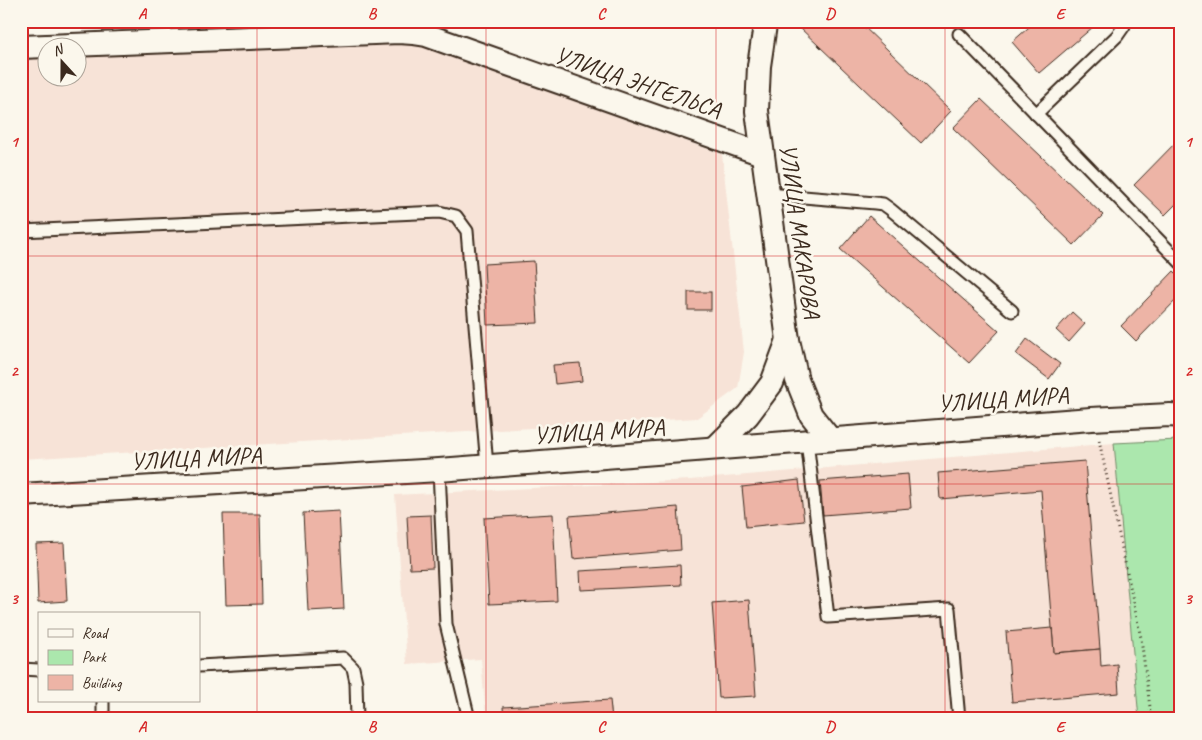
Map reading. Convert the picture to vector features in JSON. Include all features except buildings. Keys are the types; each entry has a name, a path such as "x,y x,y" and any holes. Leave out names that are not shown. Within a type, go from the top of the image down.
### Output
{"street":[{"name":"УЛИЦА МАКАРОВА","path":"767,21 759,66 757,112 788,340 797,380 811,415 830,439"},
{"name":"УЛИЦА ЭНГЕЛЬСА","path":"21,47 413,33 762,154"},
{"path":"715,448 748,415 772,383 788,340"},
{"name":"УЛИЦА МИРА","path":"21,495 439,470 1091,419 1181,416"}],"lane":[{"path":"1036,114 1117,36 1124,26 1124,21"},
{"path":"959,34 1181,264"},
{"path":"768,194 883,204 1012,311"},
{"path":"21,231 439,212 456,216 467,231 487,466"},
{"path":"807,441 828,617 949,610 959,719"},
{"path":"439,470 446,624 469,719"},
{"path":"200,666 343,658 353,668 356,682 358,719"},
{"path":"21,669 38,670"},
{"path":"103,702 103,719"}],"path":[{"path":"1091,419 1098,438 1141,638 1151,715 1148,719"}],"shaded area":[{"path":"413,43 722,154 744,352 738,388 697,418 21,459 21,58 38,57 38,88 88,88 88,56"},
{"path":"1114,443 1139,719 486,719 481,659 407,664 395,495 690,480"}],"green space":[{"path":"1181,441 1181,719 1139,719 1114,443"}]}
